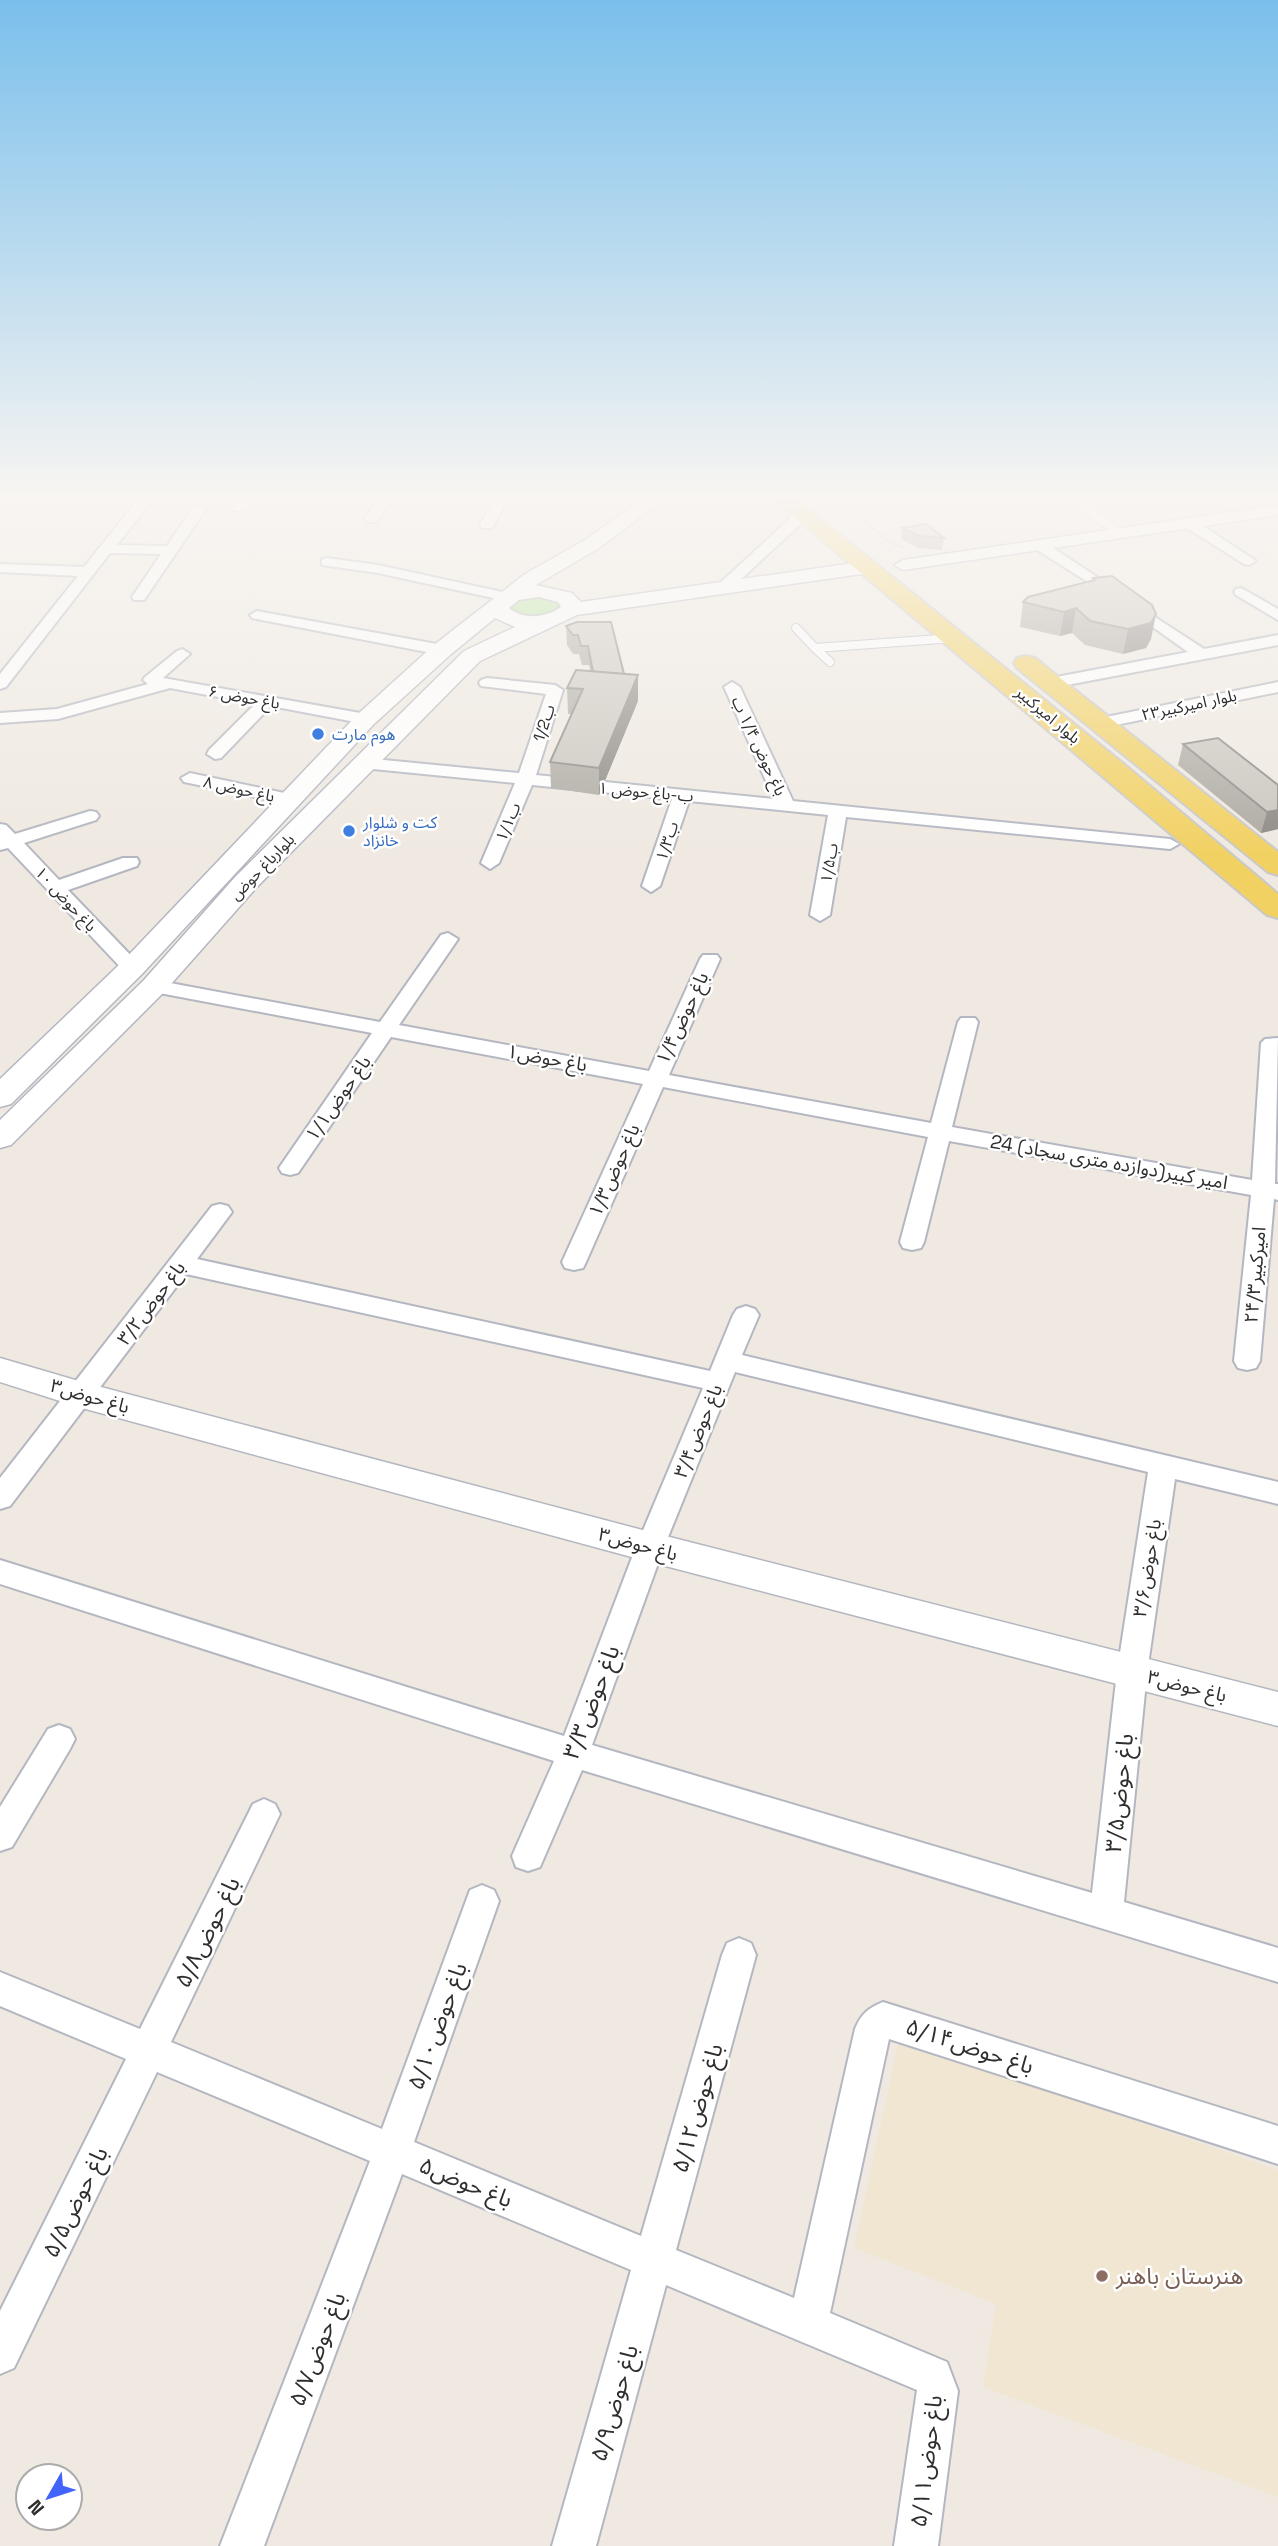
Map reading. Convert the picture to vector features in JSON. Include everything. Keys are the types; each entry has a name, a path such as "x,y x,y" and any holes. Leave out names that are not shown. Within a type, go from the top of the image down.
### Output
{"main road":[{"name":"بلوارباغ حوض","path":"0,1097 132,968 366,719 442,650 482,618"},
{"path":"510,618 545,621"},
{"name":"بلوارباغ حوض","path":"0,1138 155,986 238,890 472,656 557,618"},
{"name":"بلوار امیرکبیر","path":"935,618 954,638 1278,909"},
{"name":"بلوار امیرکبیر","path":"1012,652 1278,866"},
{"path":"1125,779 1164,773"},
{"path":"208,886 238,890"}],"street":[{"path":"0,684 53,618"},
{"path":"272,618 442,650"},
{"path":"1149,618 1201,654"},
{"path":"1051,683 1278,640"},
{"path":"170,683 151,680 182,654"},
{"name":"۶ باغ حوض","path":"0,718 58,714 170,683 366,719"},
{"name":"1/2ب","path":"487,683 555,690 525,781"},
{"name":"باغ حوض ۱/۴ ب","path":"732,687 786,805"},
{"name":"۲۳بلوار امیرکبیر","path":"1101,723 1278,687"},
{"path":"70,728 116,697"},
{"path":"215,754 267,701"},
{"path":"14,736 35,716"},
{"name":"۱ ب-باغ حوض","path":"363,764 1170,844"},
{"name":"۸ باغ حوض","path":"190,778 289,799"},
{"name":"ب۱/۱","path":"490,863 525,781"},
{"name":"ب۱/۳","path":"651,886 682,796"},
{"name":"ب۱/۵","path":"820,915 838,810"},
{"path":"4,838 90,816"},
{"name":"۱۰ باغ حوض","path":"4,838 132,968"},
{"path":"56,888 130,862"},
{"name":"باغ حوض۱/۱","path":"290,1168 448,939"},
{"name":"باغ حوض۱/۴","path":"654,1078 710,959"},
{"name":"باغ حوض۱","path":"155,986 940,1132"},
{"path":"912,1242 968,1022"},
{"name":"امیرکبیر۲۴/۳","path":"1247,1361 1270,1191 1272,1043"},
{"name":"باغ حوض۱/۳","path":"574,1262 654,1078"},
{"name":"24 امیر کبیر(دوازده متری سجاد)","path":"940,1132 1270,1191"},
{"name":"باغ حوض۳/۲","path":"0,1498 82,1395 220,1212"},
{"path":"181,1264 722,1371 1163,1465 1278,1493"},
{"name":"باغ حوض۳/۴","path":"650,1547 746,1315"},
{"name":"باغ حوض۳","path":"0,1370 82,1395 650,1547 1278,1709"},
{"name":"باغ حوض۳/۶","path":"1132,1672 1163,1465"},
{"name":"باغ حوض۳/۳","path":"528,1856 573,1753 650,1547"},
{"path":"0,1572 573,1753 1278,1965"},
{"name":"باغ حوض۳/۵","path":"1106,1914 1132,1672"},
{"path":"0,1836 59,1739"},
{"name":"باغ حوض۵/۸","path":"150,2051 264,1814"},
{"name":"باغ حوض۵/۱۰","path":"392,2151 482,1901"},
{"name":"باغ حوض۵/۱۲","path":"654,2260 739,1955"},
{"name":"باغ حوض۵","path":"0,1989 933,2376"},
{"name":"باغ حوض۵/۱۴","path":"808,2324 873,2029 883,2020 1278,2146"},
{"name":"باغ حوض۵/۵","path":"0,2354 150,2051"},
{"name":"باغ حوض۵/۷","path":"242,2546 392,2151"},
{"name":"باغ حوض۵/۹","path":"574,2546 654,2260"},
{"name":"باغ حوض۵/۱۱","path":"916,2546 938,2392 933,2376"}],"lane":[{"path":"796,628 830,662"},
{"path":"815,648 954,638"}],"shaded area":[{"name":"هنرستان باهنر","path":"899,2040 1278,2170 1278,2497 983,2387 996,2304 854,2248"}],"building":[{"path":"1087,618 1154,618 1151,623 1128,629 1090,621"},
{"path":"577,622 611,622 624,674 593,672 588,646 581,646 578,635 573,635 566,626"},
{"path":"576,670 638,675 599,768 550,762 583,689 567,688"},
{"path":"1218,738 1278,785 1278,810 1267,812 1183,744"}],"place":[{"name":"هوم مارت","path":"318,734"},
{"name":"کت و شلوار خانزاد","path":"349,831"},
{"name":"هنرستان باهنر","path":"1102,2276"}]}
